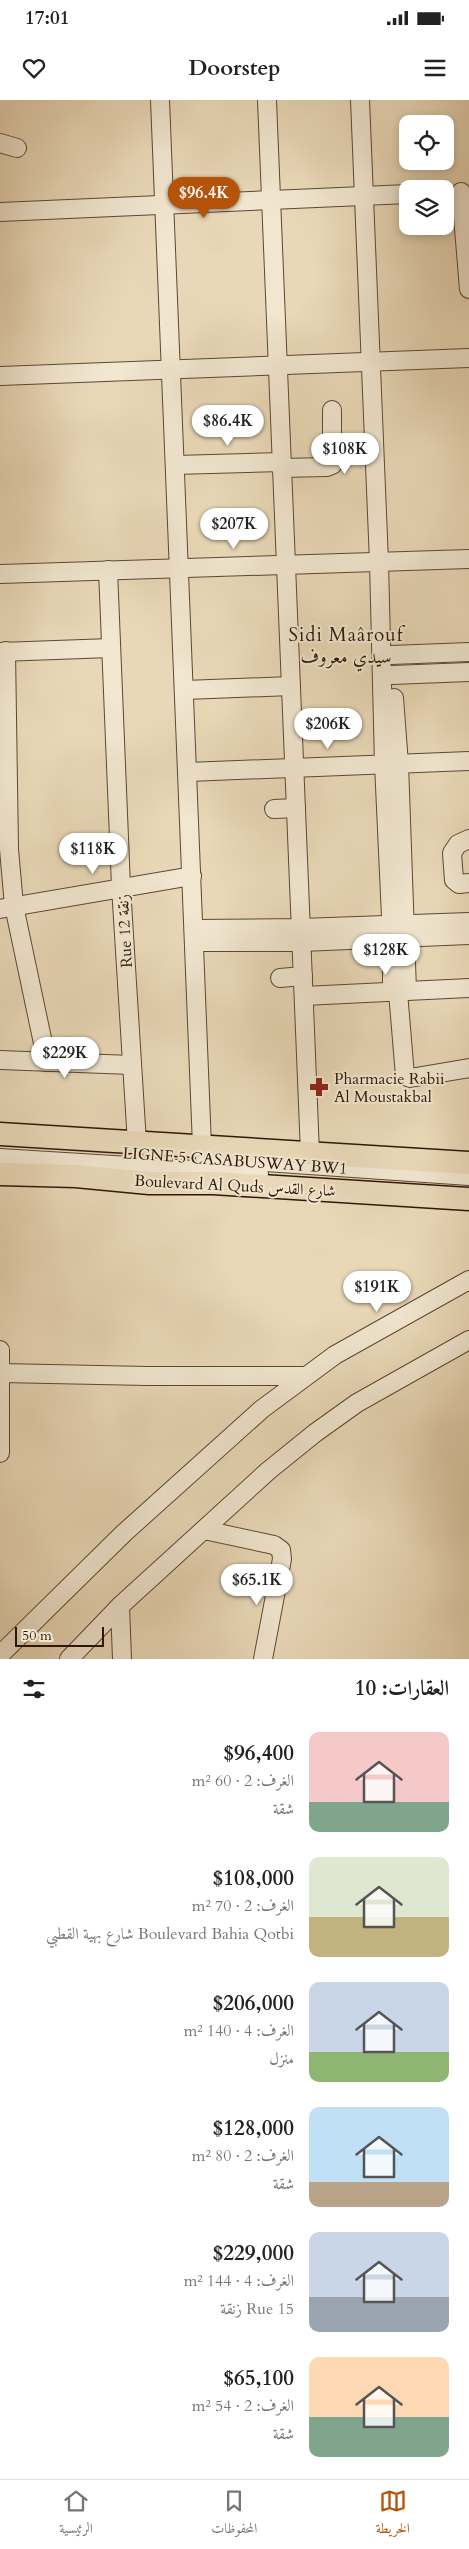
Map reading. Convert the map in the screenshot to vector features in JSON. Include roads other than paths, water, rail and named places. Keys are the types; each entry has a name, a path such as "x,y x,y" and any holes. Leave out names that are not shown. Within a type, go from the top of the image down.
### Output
{"main road":[{"path":"1,1143 137,1142 469,1163"},
{"name":"Boulevard Al Quds شارع القدس","path":"0,1174 76,1176 150,1183 213,1183 469,1199"}],"street":[{"path":"160,100 202,1146"},
{"path":"268,100 281,465 310,1153"},
{"path":"360,100 369,196 392,764 399,992 404,1076 410,1078 469,1068"},
{"path":"369,196 371,100"},
{"path":"0,143 17,148"},
{"path":"458,192 469,289"},
{"path":"0,212 399,194"},
{"path":"0,376 469,358"},
{"path":"175,465 281,465 328,468 332,465 332,410"},
{"path":"0,574 116,566 180,568 384,562 416,555 469,559"},
{"path":"384,562 392,674 392,764"},
{"name":"Rue 12 زنقة","path":"116,566 111,648 121,887 137,1142"},
{"path":"47,1062 7,908 9,849 3,652 111,648"},
{"path":"391,654 469,652"},
{"path":"392,674 469,672"},
{"path":"185,690 291,686"},
{"path":"188,772 295,768 344,770 392,764 443,768 469,761"},
{"path":"274,810 296,808"},
{"path":"469,839 458,844 452,853 454,880 459,884 469,883"},
{"path":"7,908 192,876"},
{"path":"398,932 469,922"},
{"path":"195,936 398,932 469,935"},
{"path":"280,978 303,976"},
{"path":"304,996 469,988"},
{"path":"0,1060 131,1065"},
{"name":"LIGNE 5 CASABUSWAY BW1","path":"1,1143 469,1176"},
{"name":"LIGNE 5 CASABUSWAY BW1","path":"1,1143 469,1186"},
{"path":"0,1655 124,1532 262,1409 304,1376 335,1356 469,1280"},
{"path":"69,1659 120,1606 315,1433 357,1403 469,1340"},
{"path":"0,1350 0,1453"},
{"path":"1,1373 147,1376 304,1376"},
{"path":"204,1530 274,1546 281,1550 282,1559 263,1659"},
{"path":"120,1606 122,1659"}],"place":[{"name":"Pharmacie Rabii Al Moustakbal","path":"319,1087"}],"district":[{"name":"Sidi Maârouf سيدي معروف","path":"346,645"}]}
